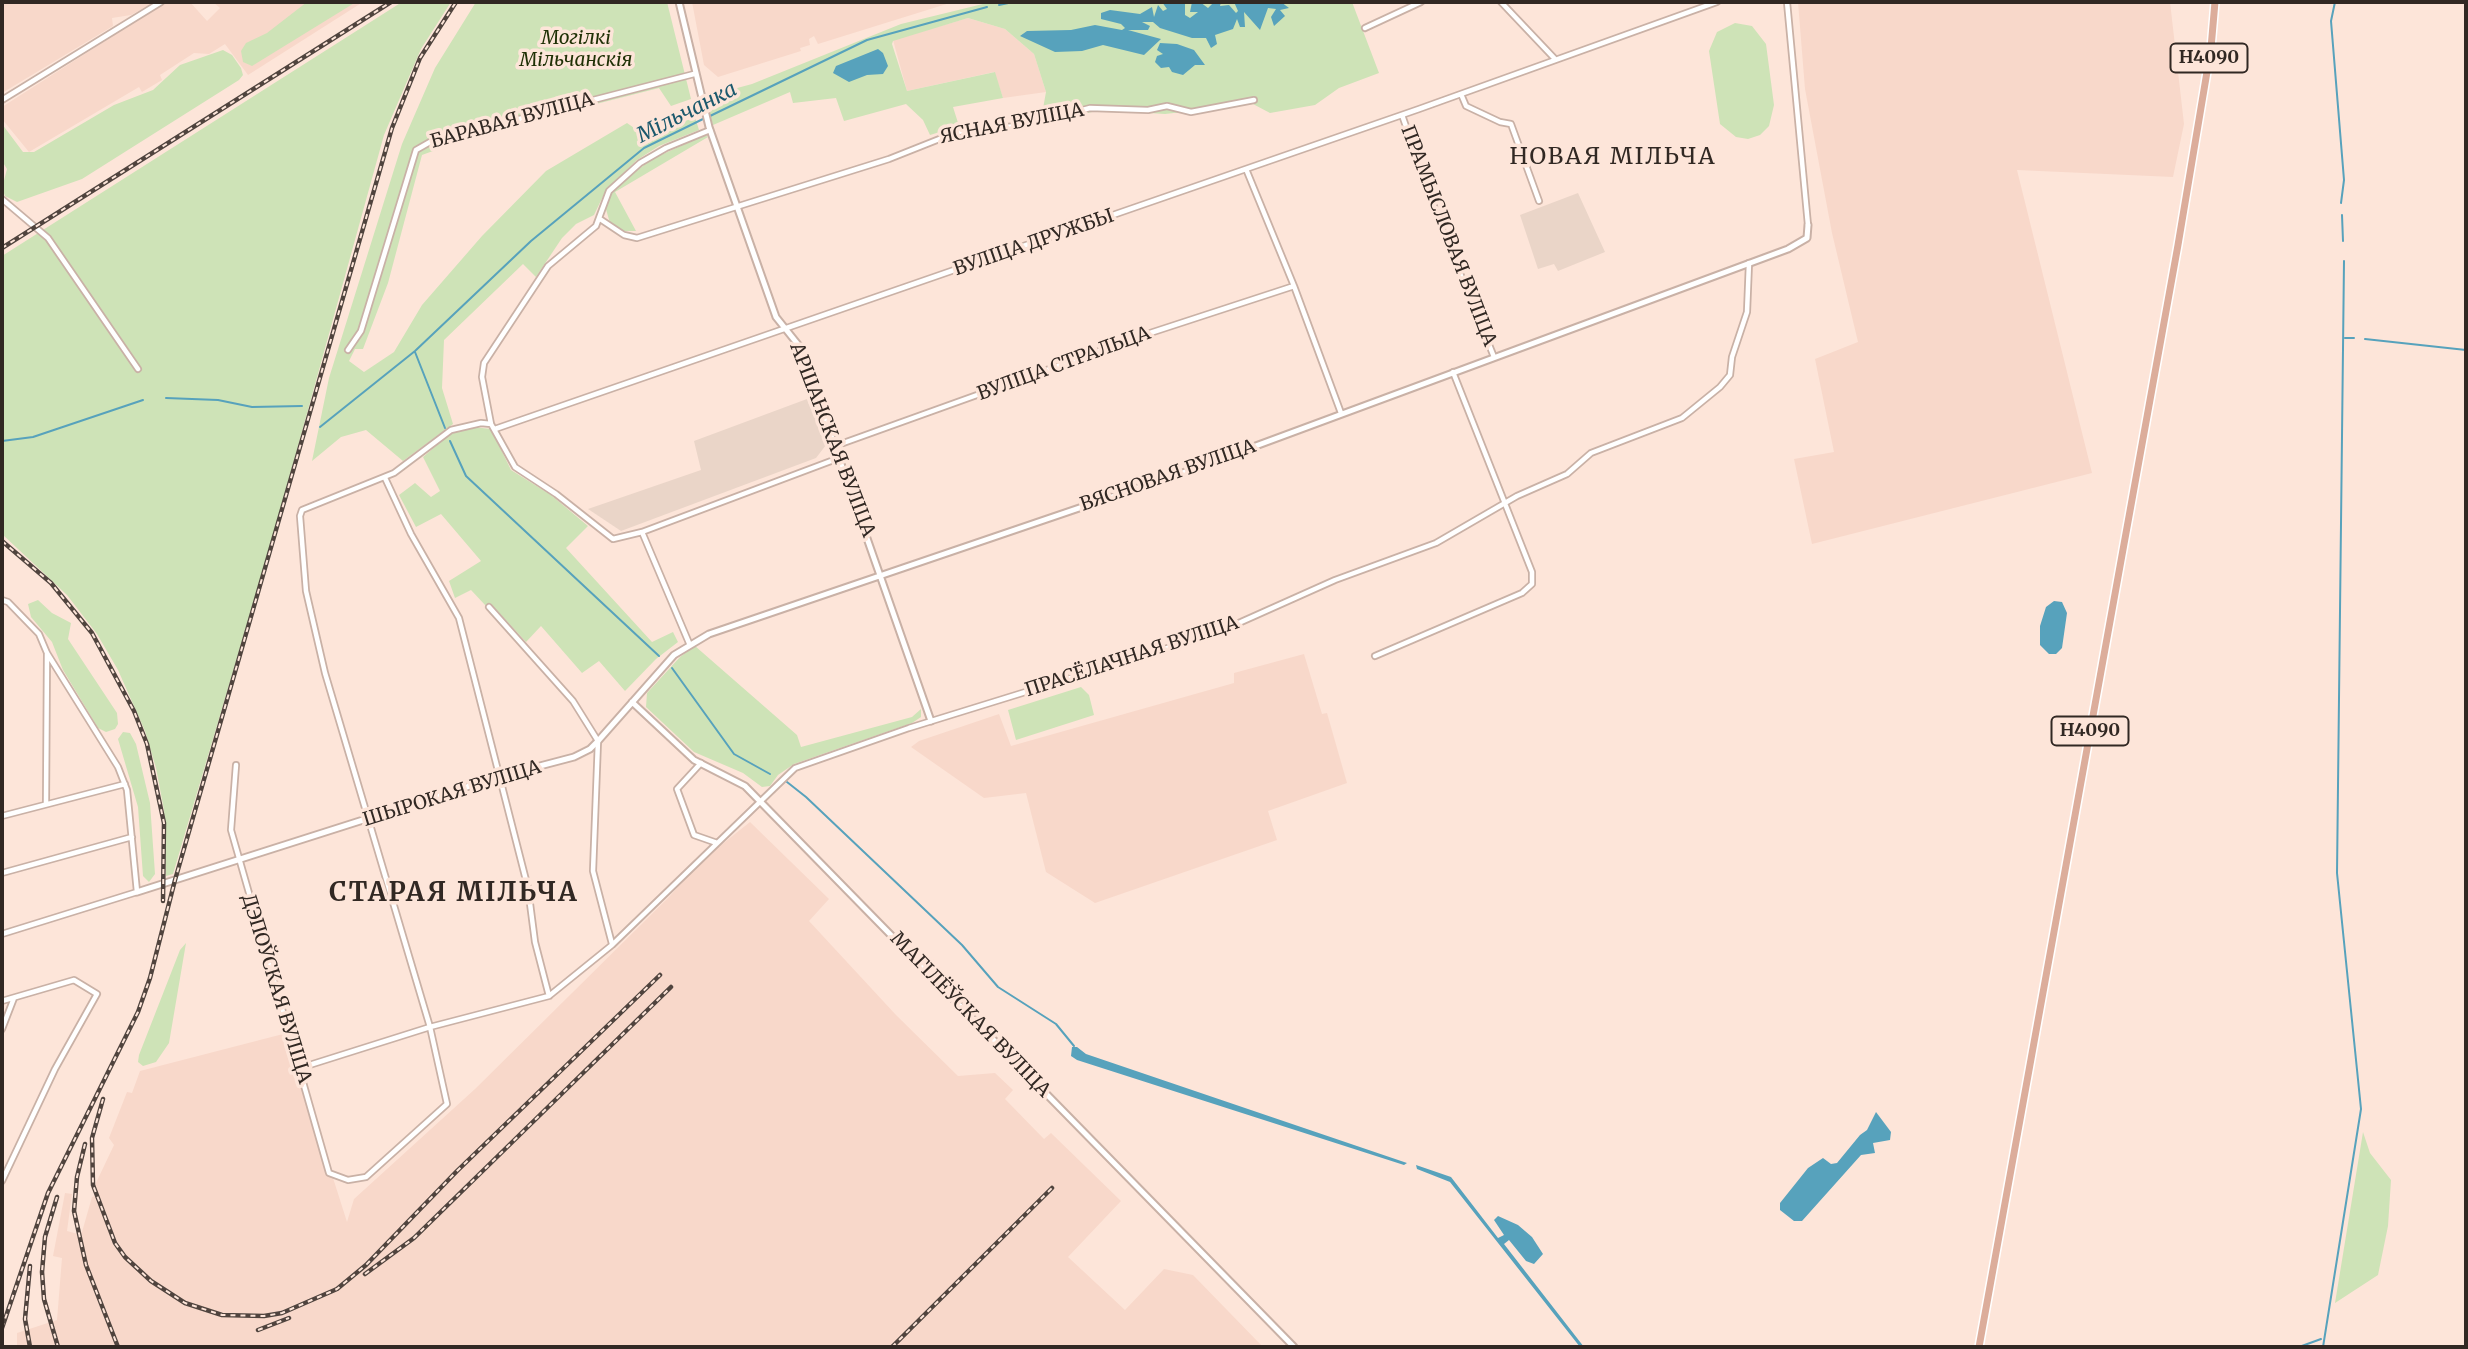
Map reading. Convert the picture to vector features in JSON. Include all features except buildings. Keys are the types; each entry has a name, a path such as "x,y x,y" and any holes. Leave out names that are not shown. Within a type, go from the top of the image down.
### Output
{"main road":[{"name":"Н4090","path":"1979,1347 2178,245 2211,48 2215,2"}],"street":[{"path":"2,100 161,2"},
{"name":"АРШАНСКАЯ ВУЛІЦА","path":"679,2 709,129 776,317 798,342 931,721"},
{"path":"1365,28 1422,2"},
{"path":"1502,2 1555,59"},
{"name":"ВУЛІЦА ДРУЖБЫ","path":"368,818 325,673 306,591 300,516 302,510 385,478 451,430 476,424 493,427 787,330 1717,2"},
{"path":"1787,2 1808,225"},
{"name":"БАРАВАЯ ВУЛІЦА","path":"348,349 361,331 416,150 430,142 694,74"},
{"path":"1461,94 1466,106 1500,122 1511,124 1539,201"},
{"name":"ЯСНАЯ ВУЛІЦА","path":"600,219 618,232 637,238 889,159 957,132 1027,125 1090,108 1148,110 1167,106 1191,112 1254,100"},
{"name":"ПРАМЫСЛОВАЯ ВУЛІЦА","path":"1402,115 1442,229 1494,357"},
{"path":"709,129 640,163 609,191 600,219 593,229 548,266 484,363 482,377 493,427 514,467 556,494 613,539 642,532 840,457"},
{"path":"1245,169 1294,286 1341,413"},
{"path":"2,199 48,238 138,369"},
{"name":"ВЯСНОВАЯ ВУЛІЦА","path":"598,741 674,655 689,643 1188,471 1749,264 1788,249 1807,238 1808,225"},
{"name":"ПРАСЁЛАЧНАЯ ВУЛІЦА","path":"549,996 612,944 761,802 778,781 795,768 931,721 1214,632 1335,580 1436,543 1517,496 1567,474 1591,453 1682,418 1720,387 1730,375 1732,357 1747,312 1749,264"},
{"name":"ВУЛІЦА СТРАЛЬЦА","path":"835,446 1144,335 1294,286"},
{"path":"1375,656 1522,593 1532,584 1532,572 1454,372"},
{"path":"300,1068 430,1027 549,996 535,942 528,888 459,618 411,534 385,478"},
{"path":"642,532 689,643"},
{"path":"2,600 8,602 38,634 118,768 125,784 137,892 2,934"},
{"path":"489,607 573,701 598,741 593,871 612,944"},
{"path":"46,804 47,653"},
{"name":"МАГІЛЁЎСКАЯ ВУЛІЦА","path":"632,702 666,736 701,763 735,778 761,802 1294,1347"},
{"name":"ШЫРОКАЯ ВУЛІЦА","path":"137,892 498,777 574,757 598,741"},
{"path":"701,763 677,789 694,835 717,843"},
{"name":"ДЭПОЎСКАЯ ВУЛІЦА","path":"236,765 231,830 329,1173 348,1180 366,1177 447,1104 430,1027"},
{"path":"2,816 125,784"},
{"path":"368,818 430,1027"},
{"path":"2,873 132,837"},
{"path":"2,1000 74,980 97,994 55,1069 2,1181"},
{"path":"2,1029 15,996"}],"shaded area":[{"path":"2,2 155,2 131,15 112,18 113,26 2,93"},
{"path":"166,2 190,2 207,21 220,8 213,2 363,2 248,75 225,44 209,54 194,53 160,75 162,80 142,92 139,87 29,152 2,119 2,107"},
{"path":"692,2 953,2 818,44 814,36 809,39 810,45 800,48 801,51 718,77 704,65"},
{"path":"1798,2 2170,2 2184,124 2173,177 2017,170 2092,473 1812,544 1794,459 1834,452 1815,359 1858,342 1832,233 1805,89"},
{"path":"968,18 1005,29 1034,54 1046,92 1003,98 994,72 907,91 893,40"},
{"path":"1578,193 1605,252 1558,271 1554,264 1538,269 1520,215"},
{"path":"815,396 826,445 816,458 621,531 588,509 701,470 694,441"},
{"path":"1304,654 1322,714 1327,713 1347,783 1268,811 1277,840 1095,903 1046,872 1026,793 984,798 911,747 919,741 999,714 1011,746 1234,683 1234,673"},
{"path":"750,822 829,899 809,921 896,1015 958,1076 995,1073 1013,1090 1005,1099 1044,1139 1051,1133 1121,1201 1068,1257 1125,1310 1164,1269 1193,1275 1263,1347 17,1347 17,1333 57,1320 62,1258 53,1256 65,1193 72,1194 67,1231 78,1234 82,1232 92,1197 98,1195 95,1185 114,1145 109,1138 127,1092 132,1093 140,1071 287,1033 347,1222 354,1199 475,1089 669,897 701,861"}],"green space":[{"path":"307,2 356,2 252,66 243,62 241,51 246,43 267,33"},
{"path":"402,2 451,2 421,49 384,135 272,540 173,874 166,876 164,810 156,768 145,731 118,670 97,634 67,595 2,534 2,256"},
{"name":"Могілкі Мільчанскія","path":"476,2 667,2 691,99 671,106 659,88 482,133 422,155 388,283 363,349 355,349 349,361 364,372 394,352 422,305 482,236 546,171 627,123 647,137 695,117 699,130 659,146 637,160 606,190 594,215 576,224 562,238 536,277 523,264 444,340 442,388 453,424 403,461 366,430 341,437 312,461 329,378 402,144 435,68"},
{"path":"991,2 1352,2 1379,73 1339,88 1315,105 1270,113 1253,104 1165,114 1101,110 1044,123 1042,114 1046,92 1034,54 1005,29 968,18 893,41 892,44 907,91 995,72 1003,98 953,107 959,126 930,135 923,120 906,104 844,121 836,98 793,103 790,92 713,125 707,103 715,94 752,84 901,24"},
{"path":"1735,23 1752,26 1766,44 1774,105 1769,126 1760,135 1748,139 1736,137 1720,124 1709,51 1717,32"},
{"path":"223,50 232,55 241,68 243,75 239,80 82,179 17,202 5,196 2,188 7,169 2,161 2,124 23,152 34,152 114,105 153,90 180,65"},
{"path":"705,135 708,137 615,192 636,231 621,231 610,223 605,206 610,195 623,181 652,159"},
{"path":"473,427 491,429 511,470 551,495 588,526 566,548 652,642 673,632 678,642 656,659 625,691 599,661 582,673 541,626 526,642 491,604 486,606 471,590 455,598 449,581 481,561 441,514 416,527 399,495 415,483 431,497 440,491 423,457 450,434"},
{"path":"38,600 52,613 71,623 68,639 117,713 118,724 115,729 106,732 98,728 63,670 52,642 31,617 28,604"},
{"path":"695,646 797,735 801,747 912,717 921,709 921,717 912,723 794,764 778,775 770,786 762,787 743,773 694,752 646,707 647,693 680,657"},
{"path":"1081,687 1089,695 1094,715 1016,740 1008,710"},
{"path":"123,732 130,733 136,744 150,803 155,874 149,882 143,876 138,807 118,739"},
{"path":"186,943 169,1043 156,1062 143,1066 138,1062 139,1055 180,950"},
{"path":"2363,1132 2370,1153 2391,1180 2388,1226 2378,1275 2335,1303"}],"water":[{"path":"1162,2 1185,4 1185,15 1190,18 1198,12 1190,12 1192,2 1200,2 1208,8 1214,2 1221,2 1220,6 1229,5 1236,13 1238,11 1234,2 1281,2 1289,8 1280,10 1285,16 1274,26 1271,17 1276,9 1268,8 1260,30 1244,12 1245,27 1240,27 1237,19 1233,29 1215,35 1217,44 1211,48 1206,38 1192,38 1160,28 1153,22 1142,22 1150,26 1148,30 1128,30 1161,39 1144,55 1103,45 1082,51 1055,52 1020,36 1027,31 1071,30 1095,25 1122,30 1125,28 1121,24 1101,19 1101,13 1110,10 1140,14 1152,7 1154,17 1158,5 1163,11 1167,9"},
{"path":"1160,43 1177,44 1194,50 1205,65 1195,65 1183,75 1172,72 1169,67 1161,68 1155,62 1157,56 1163,54 1157,50"},
{"path":"878,49 883,53 888,66 883,74 867,75 849,82 833,73 836,66"},
{"path":"2054,601 2062,602 2067,613 2062,648 2056,654 2049,654 2040,645 2040,626 2046,607"},
{"path":"1072,1047 1407,1163 1404,1165 1077,1060 1071,1056"},
{"path":"1876,1112 1891,1132 1890,1140 1873,1143 1875,1153 1861,1155 1802,1221 1794,1221 1780,1210 1780,1203 1808,1168 1823,1158 1831,1164 1837,1163 1867,1130"},
{"path":"1416,1165 1451,1177 1498,1238 1504,1235 1494,1220 1498,1216 1518,1225 1532,1237 1543,1254 1534,1264 1526,1261 1509,1240 1504,1244 1584,1347 1580,1347 1450,1182 1417,1169"}],"waterway":[{"name":"Мільчанка","path":"999,5 1013,2"},
{"path":"2335,2 2331,21 2344,180 2341,203"},
{"name":"Мільчанка","path":"710,116 867,40 987,7"},
{"name":"Мільчанка","path":"320,427 415,351 531,241 644,148 705,118"},
{"path":"2342,215 2343,241"},
{"path":"2323,1347 2361,1109 2337,873 2344,261"},
{"path":"2345,338 2354,338"},
{"path":"2365,339 2466,350"},
{"path":"415,352 445,428"},
{"path":"166,398 218,400 252,407 302,406"},
{"path":"2,441 33,437 143,400"},
{"path":"450,441 466,476 659,656"},
{"path":"672,668 734,754 770,774"},
{"path":"787,782 962,945 998,987 1056,1024 1074,1046"},
{"path":"2299,1347 2321,1339"}],"railway":[{"path":"2,248 391,2"},
{"path":"2,1328 48,1193 138,1012 150,978 175,880 392,128 420,58 456,2"},
{"path":"2,541 51,583 92,633 134,711 147,744 164,823 163,901"},
{"path":"103,1099 92,1138 93,1185 115,1243 125,1257 151,1281 185,1303 222,1315 264,1316 282,1313 337,1289 366,1265 457,1171 660,975"},
{"path":"365,1274 414,1238 671,987"},
{"path":"85,1144 77,1177 74,1211 86,1265 118,1347"},
{"path":"892,1347 1052,1188"},
{"path":"57,1197 45,1237 42,1272 44,1299 58,1347"},
{"path":"30,1266 25,1319 30,1347"},
{"path":"258,1330 289,1318"}],"district":[{"name":"НОВАЯ МІЛЬЧА","path":"1613,157"},
{"name":"СТАРАЯ МІЛЬЧА","path":"454,894"}]}
